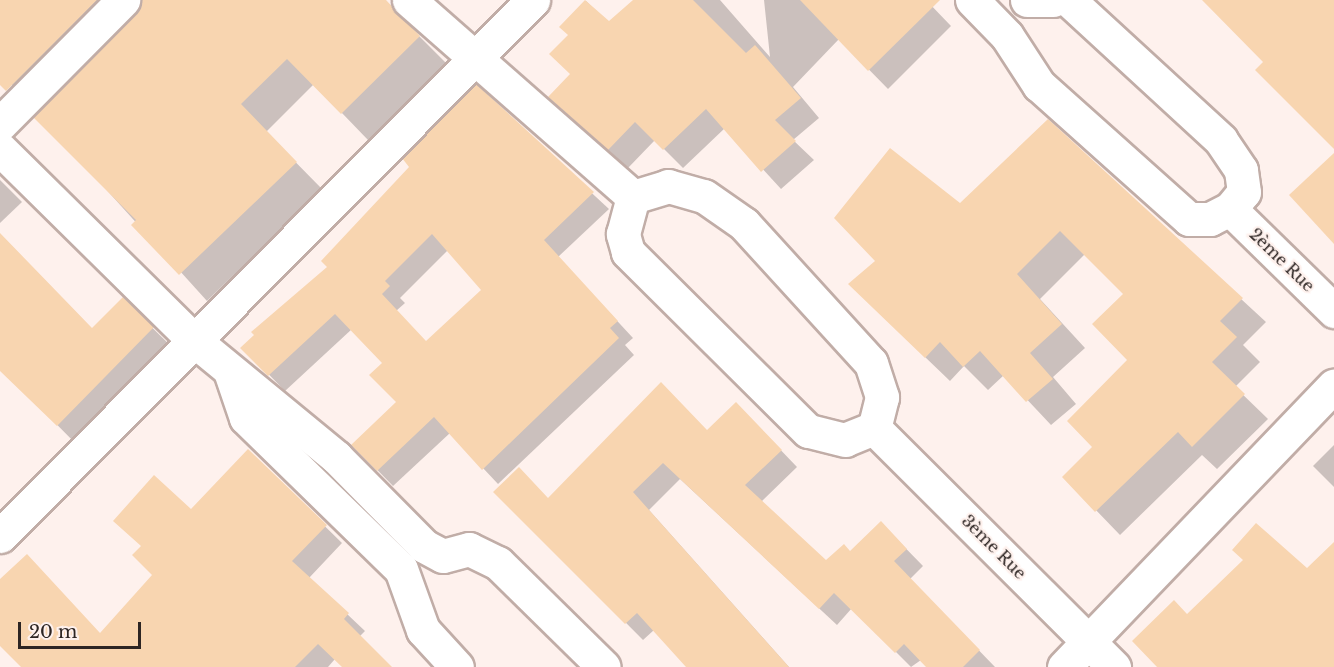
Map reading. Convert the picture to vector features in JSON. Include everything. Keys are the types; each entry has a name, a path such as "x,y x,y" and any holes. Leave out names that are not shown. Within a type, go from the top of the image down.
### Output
{"street":[{"path":"0,124 123,0"},
{"path":"409,0 473,59 633,197"},
{"path":"0,536 533,0"},
{"path":"1027,0 1053,0"},
{"path":"985,4 1039,85 1189,219 1210,219 1230,209 1244,192 1241,171 1221,140 1069,0"},
{"path":"0,149 195,341 231,374 336,458 424,546 443,556 469,549 498,563 604,667"},
{"path":"668,186 704,196 744,224 871,363 882,397 874,428 845,440 808,431 628,252 623,234 633,197 668,186"},
{"name":"2ème Rue","path":"1230,209 1334,311"},
{"path":"231,374 246,418 401,569 423,630 457,667"},
{"path":"1064,667 1334,385"},
{"name":"3ème Rue","path":"874,428 1114,667"},
{"path":"401,569 424,546"}],"building":[{"path":"0,0 97,0 6,91 0,85"},
{"path":"141,0 386,0 420,36 341,114 287,59 241,104 297,162 179,275 131,225 136,220 33,117 136,13"},
{"path":"585,0 609,21 633,0 693,0 746,53 755,45 801,98 775,120 796,141 761,172 706,109 663,150 635,122 608,150 548,97 570,74 549,54 568,35 559,27"},
{"path":"800,0 940,0 868,71"},
{"path":"1202,0 1334,0 1334,149 1255,70 1263,62"},
{"path":"476,84 594,192 544,240 618,321 610,328 619,338 482,470 434,417 377,471 351,445 396,402 369,375 382,363 335,314 268,376 240,348 254,335 251,332 327,267 321,261 409,167 402,158","holes":["432,234 481,290 426,341 382,294 390,286 385,281"]},
{"path":"1048,119 1243,298 1220,321 1237,337 1212,362 1245,394 1192,447 1178,432 1095,512 1062,477 1092,447 1067,421 1127,360 1092,324 1123,294 1060,231 1017,274 1062,324 1030,353 1053,379 1026,402 980,351 963,367 940,342 925,358 848,284 875,261 834,218 890,148 960,203"},
{"path":"1334,153 1334,244 1289,195"},
{"path":"0,233 92,328 123,297 154,327 57,426 0,371"},
{"path":"661,382 707,430 736,402 782,450 745,485 826,560 844,544 850,551 881,521 907,549 894,561 980,650 963,667 926,667 904,644 895,653 834,593 819,609 663,463 633,492 789,667 686,667 637,613 625,624 493,492 519,467 548,498"},
{"path":"248,449 327,525 292,561 349,613 344,619 392,667 342,667 318,644 295,667 21,667 0,646 0,579 27,554 100,633 152,575 132,555 141,546 113,521 154,475 191,509"},
{"path":"1256,523 1307,568 1334,542 1334,667 1157,667 1132,641 1174,600 1187,614 1243,560 1232,550"}]}
